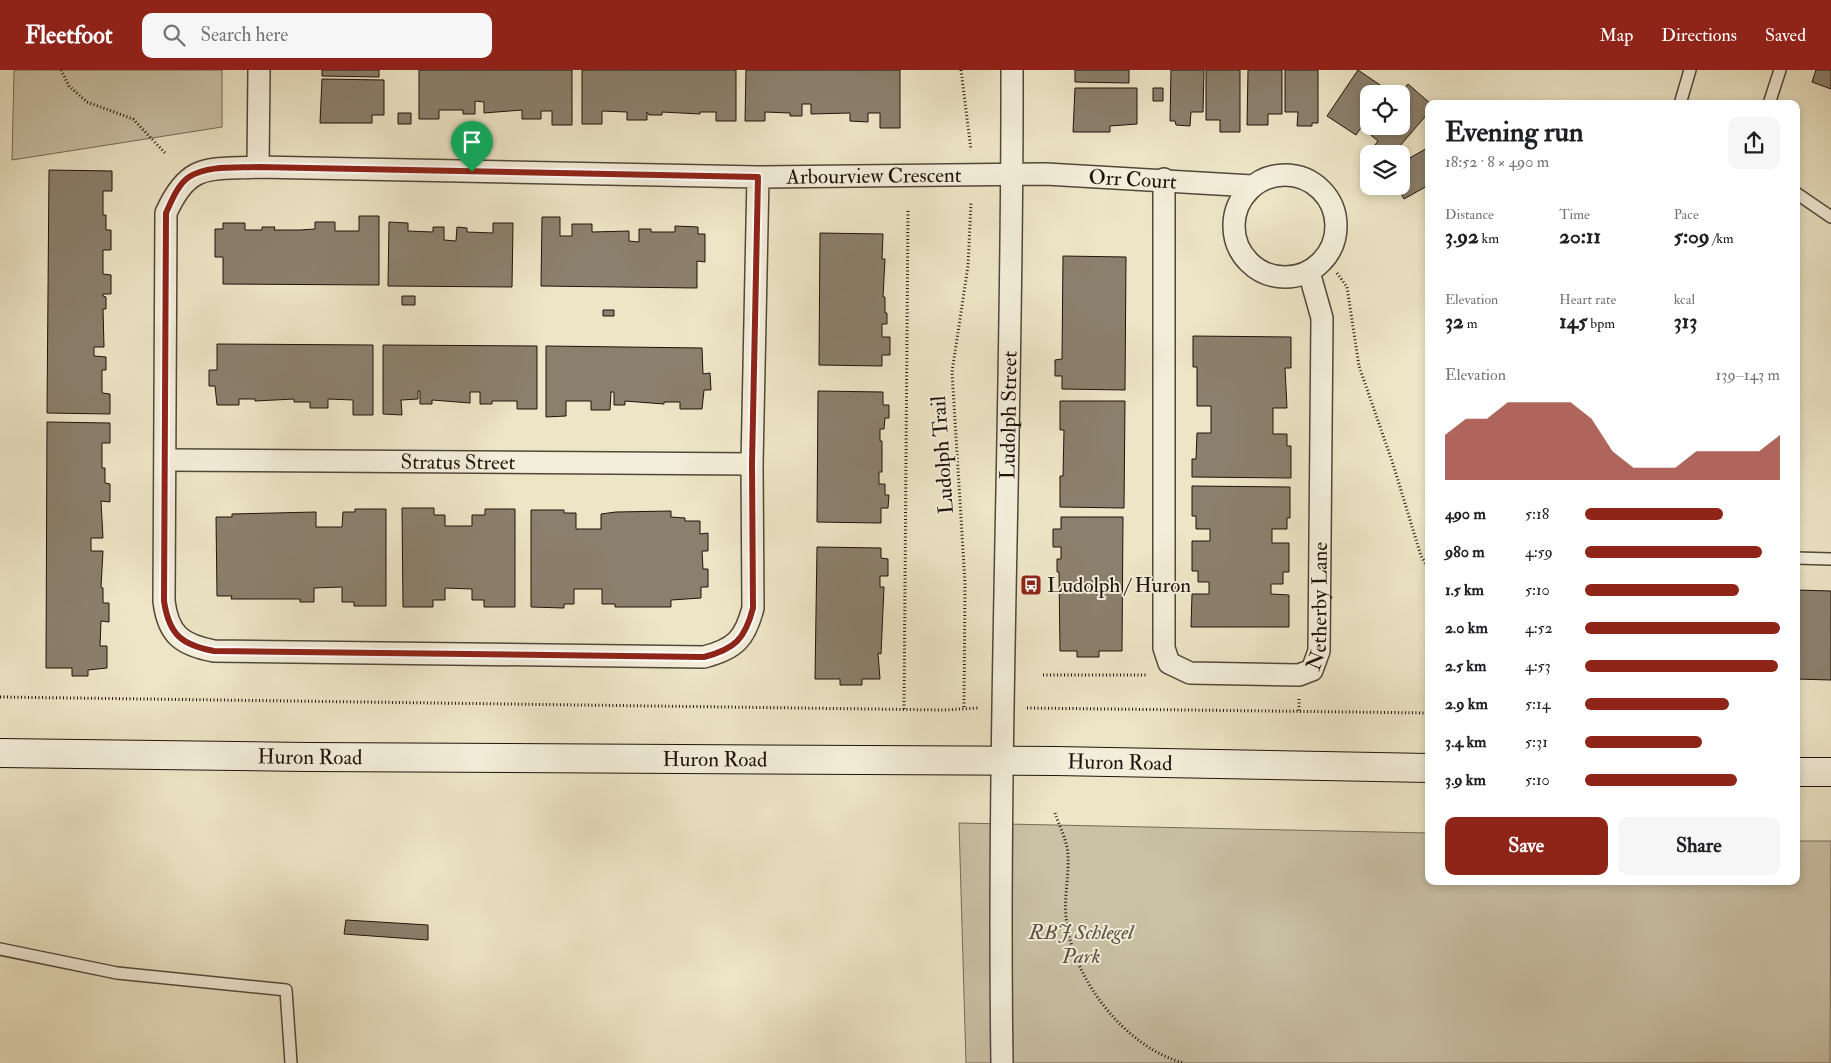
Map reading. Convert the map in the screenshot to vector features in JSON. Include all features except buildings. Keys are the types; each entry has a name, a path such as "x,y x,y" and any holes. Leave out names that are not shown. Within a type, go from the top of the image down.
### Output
{"main road":[{"name":"Huron Road","path":"0,753 1002,761 1425,768"},
{"path":"1800,772 1831,772"}],"street":[{"path":"258,167 259,70"},
{"name":"Ludolph Street","path":"1002,1063 1000,956 1012,70"},
{"name":"Arbourview Crescent","path":"752,464 753,608 748,628 736,643 722,652 704,657 214,651 195,648 179,639 166,620 164,601 166,213 173,198 187,178 207,170 258,167 758,177 1012,175"},
{"name":"Orr Court","path":"1012,175 1046,174 1164,179 1252,186"},
{"name":"Orr Court","path":"1278,175 1295,176 1311,182 1325,193 1334,208 1337,224 1335,242 1327,257 1309,272 1292,277 1274,276 1258,269 1245,257 1236,242 1234,224 1238,206 1243,196 1252,186 1278,175"},
{"path":"752,464 758,177"},
{"name":"Netherby Lane","path":"1164,179 1164,648 1169,663 1190,674 1299,675 1312,670 1319,651 1322,318 1309,272"},
{"name":"Stratus Street","path":"166,460 752,464"}],"lane":[{"path":"1681,100 1690,70"},
{"path":"1769,100 1780,70"},
{"path":"1800,195 1831,217"},
{"path":"1800,558 1831,559"},
{"path":"0,949 117,973 286,990 291,1063"}],"path":[{"path":"61,70 69,86 87,102 133,119 166,154"},
{"path":"961,70 971,150"},
{"name":"Ludolph Trail","path":"964,707 965,583 952,372 968,266 971,202"},
{"path":"904,710 908,208"},
{"path":"1327,257 1347,287 1360,366 1393,464 1415,539 1425,560"},
{"path":"1043,675 1156,675"},
{"path":"0,698 904,710 982,708"},
{"path":"1027,708 1425,713"},
{"path":"1055,813 1068,854 1066,917 1072,946 1090,986 1115,1018 1144,1045 1184,1063"}],"green space":[{"path":"14,70 222,70 222,127 12,160"},
{"name":"RBJ Schlegel Park","path":"959,823 1425,833 1425,885 1800,885 1800,841 1831,841 1830,1063 966,1063"}],"place":[{"name":"Ludolph / Huron","path":"1031,585"}],"route":[{"path":"258,167 472,172 758,177 752,464 753,608 748,628 736,643 722,652 704,657 214,651 195,648 179,639 166,620 164,601 166,213 173,198 187,178 207,170 258,167"}]}
